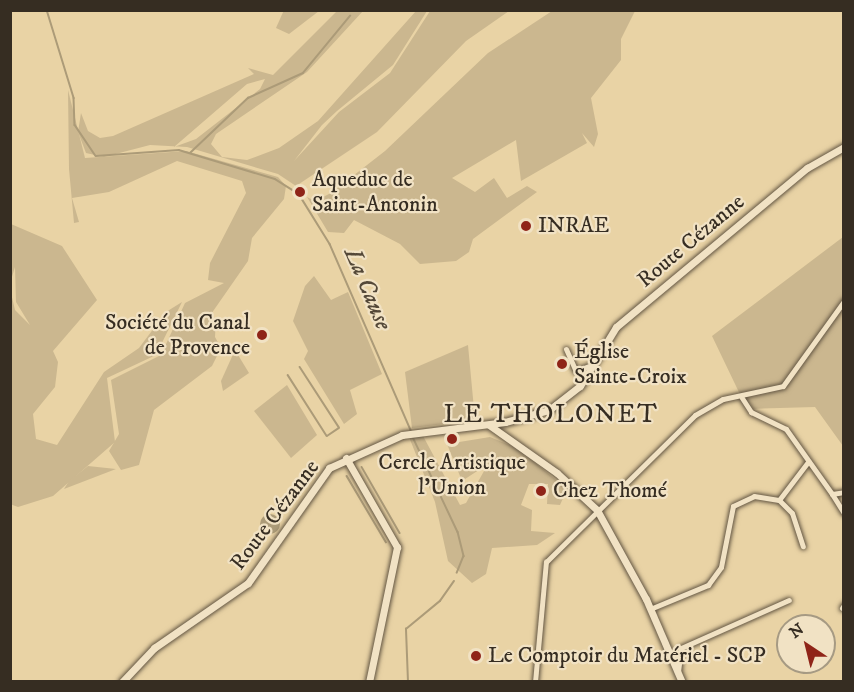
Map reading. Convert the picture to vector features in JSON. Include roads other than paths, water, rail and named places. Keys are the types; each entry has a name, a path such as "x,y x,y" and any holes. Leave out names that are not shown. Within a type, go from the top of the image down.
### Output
{"street":[{"name":"Route Cézanne","path":"122,681 154,648 243,587 321,475 346,458 410,433 489,425 549,410 580,386 616,327 799,174 843,147"},
{"path":"535,681 543,568 597,510 695,415 717,402 742,398 783,386 843,301"},
{"path":"566,349 576,371 594,364"},
{"path":"742,398 751,412 783,425 843,513"},
{"path":"489,425 557,473 597,510 646,599 682,681"},
{"path":"346,458 397,547 369,681"},
{"path":"779,500 808,462"},
{"path":"832,494 843,492"},
{"path":"650,609 715,578 728,516 737,502 754,495 779,500 792,513 804,546"},
{"path":"678,672 681,648 789,600"}],"waterway":[{"name":"La Cause","path":"47,10 74,98 75,125 96,156 179,150 275,179 299,194 330,244 411,430"},
{"path":"190,153 248,98 303,73 350,16"},
{"path":"288,375 327,436 339,428 300,368"},
{"name":"La Cause","path":"413,437 458,532 464,556 457,573"},
{"path":"362,467 400,533"},
{"path":"347,476 386,542"},
{"name":"La Cause","path":"408,682 406,629 440,601 454,581"}],"place":[{"name":"Aqueduc de Saint-Antonin","path":"300,192"},
{"name":"INRAE","path":"526,226"},
{"name":"Société du Canal de Provence","path":"262,335"},
{"name":"Église Sainte-Croix","path":"562,364"},
{"name":"Cercle Artistique l'Union","path":"452,439"},
{"name":"Chez Thomé","path":"541,491"},
{"name":"Le Comptoir du Matériel - SCP","path":"476,656"}],"district":[{"name":"LE THOLONET","path":"551,415"}]}
